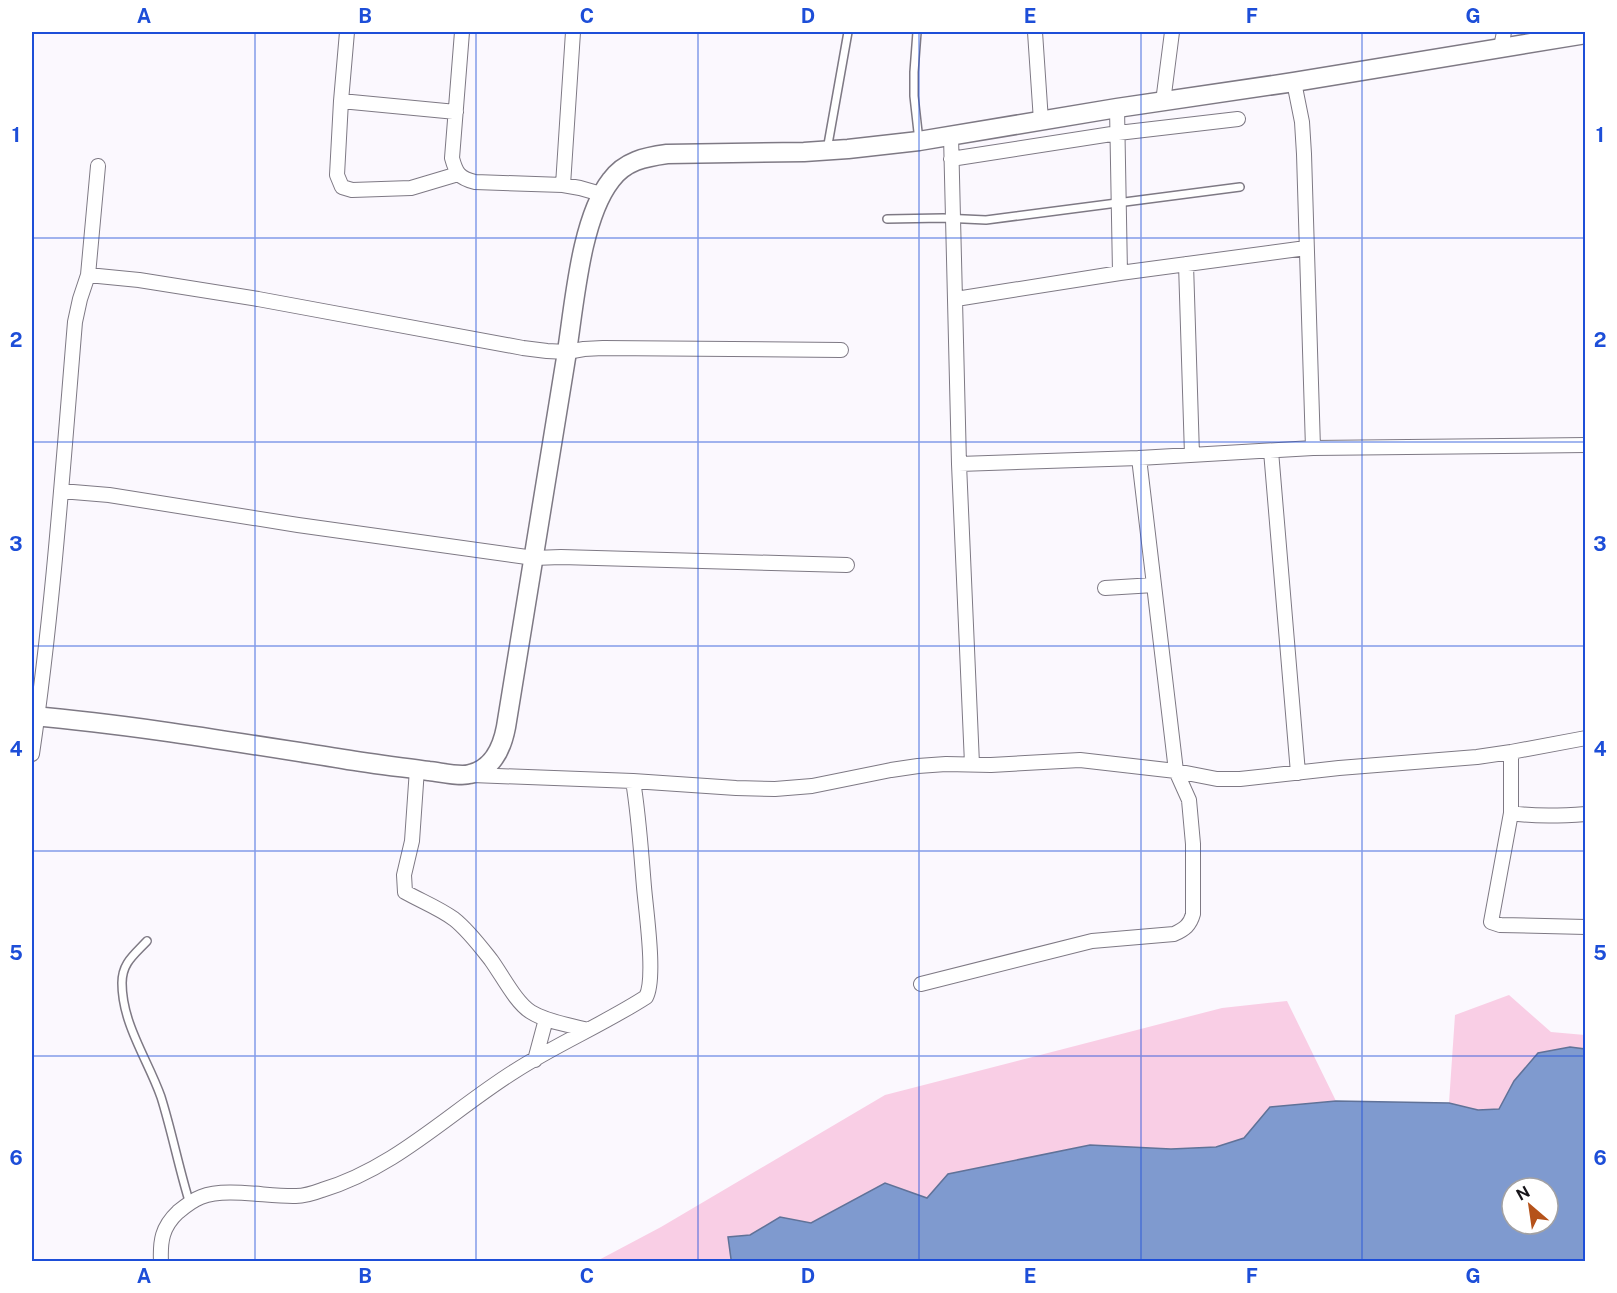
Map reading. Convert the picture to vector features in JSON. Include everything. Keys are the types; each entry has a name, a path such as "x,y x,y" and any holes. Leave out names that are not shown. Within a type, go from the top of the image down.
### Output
{"street":[{"path":"347,32 340,101 337,175 342,187 352,190 411,188 458,174"},
{"path":"462,32 452,158 458,174 464,180 475,182 563,185 602,194"},
{"path":"563,185 573,32"},
{"path":"1035,32 1041,121"},
{"path":"1163,102 1172,32"},
{"path":"469,775 491,763 504,739 584,248 602,194 611,179 633,161 667,154 804,152 919,141 1117,108 1294,82 1503,39 1586,34"},
{"path":"1294,82 1302,122 1304,154 1313,448"},
{"path":"340,101 456,112"},
{"path":"1117,108 1120,273"},
{"path":"951,159 1118,133 1238,119"},
{"path":"951,136 959,464 972,764"},
{"path":"32,754 34,716 61,491 75,322 88,275 98,166"},
{"path":"956,299 1120,273 1306,248"},
{"path":"1186,264 1192,455"},
{"path":"88,275 139,280 258,299 547,351 567,352 603,348 840,350"},
{"path":"959,464 1139,458 1313,448 1586,445"},
{"path":"1271,451 1298,773"},
{"path":"921,984 1092,941 1174,934 1184,930 1191,923 1193,844 1189,800 1176,771 1139,458"},
{"path":"61,491 109,495 534,558 847,565"},
{"path":"1105,588 1154,585"},
{"path":"34,716 217,739 369,763 469,775 736,788 812,786 918,766 1080,760 1176,771 1217,779 1240,779 1339,768 1477,757 1586,738"},
{"path":"1511,752 1512,813 1491,922 1500,925 1586,927"},
{"path":"417,769 412,841 404,875 405,892 434,906 469,934 529,1011 546,1019 588,1030"},
{"path":"161,1262 161,1239 169,1220 201,1197 223,1193 298,1197 355,1178 412,1145 515,1071 646,997 650,991 650,945 638,810 633,782"},
{"path":"1512,813 1529,816 1586,814"},
{"path":"535,1060 546,1019"}],"lane":[{"path":"827,150 848,32"},
{"path":"917,32 914,96 919,141"},
{"path":"887,219 986,220 1240,187"},
{"path":"147,941 125,966 122,983 126,1010 140,1050 160,1095 190,1204"}],"shaded area":[{"path":"1509,995 1551,1032 1585,1035 1585,1049 1570,1047 1514,1081 1499,1109 1478,1110 1449,1103 1455,1015"},
{"path":"1287,1001 1336,1101 1270,1107 1244,1138 1216,1147 1171,1149 1090,1145 948,1174 927,1198 885,1184 811,1223 780,1217 750,1235 728,1237 732,1259 729,1261 595,1262 661,1227 885,1095 1222,1008"}],"water":[{"path":"1570,1047 1585,1049 1585,1261 729,1261 731,1259 728,1237 750,1235 780,1217 811,1223 885,1183 927,1198 948,1174 1090,1145 1171,1149 1216,1147 1244,1138 1270,1107 1336,1101 1449,1103 1478,1110 1499,1109 1514,1081 1538,1053"}]}
